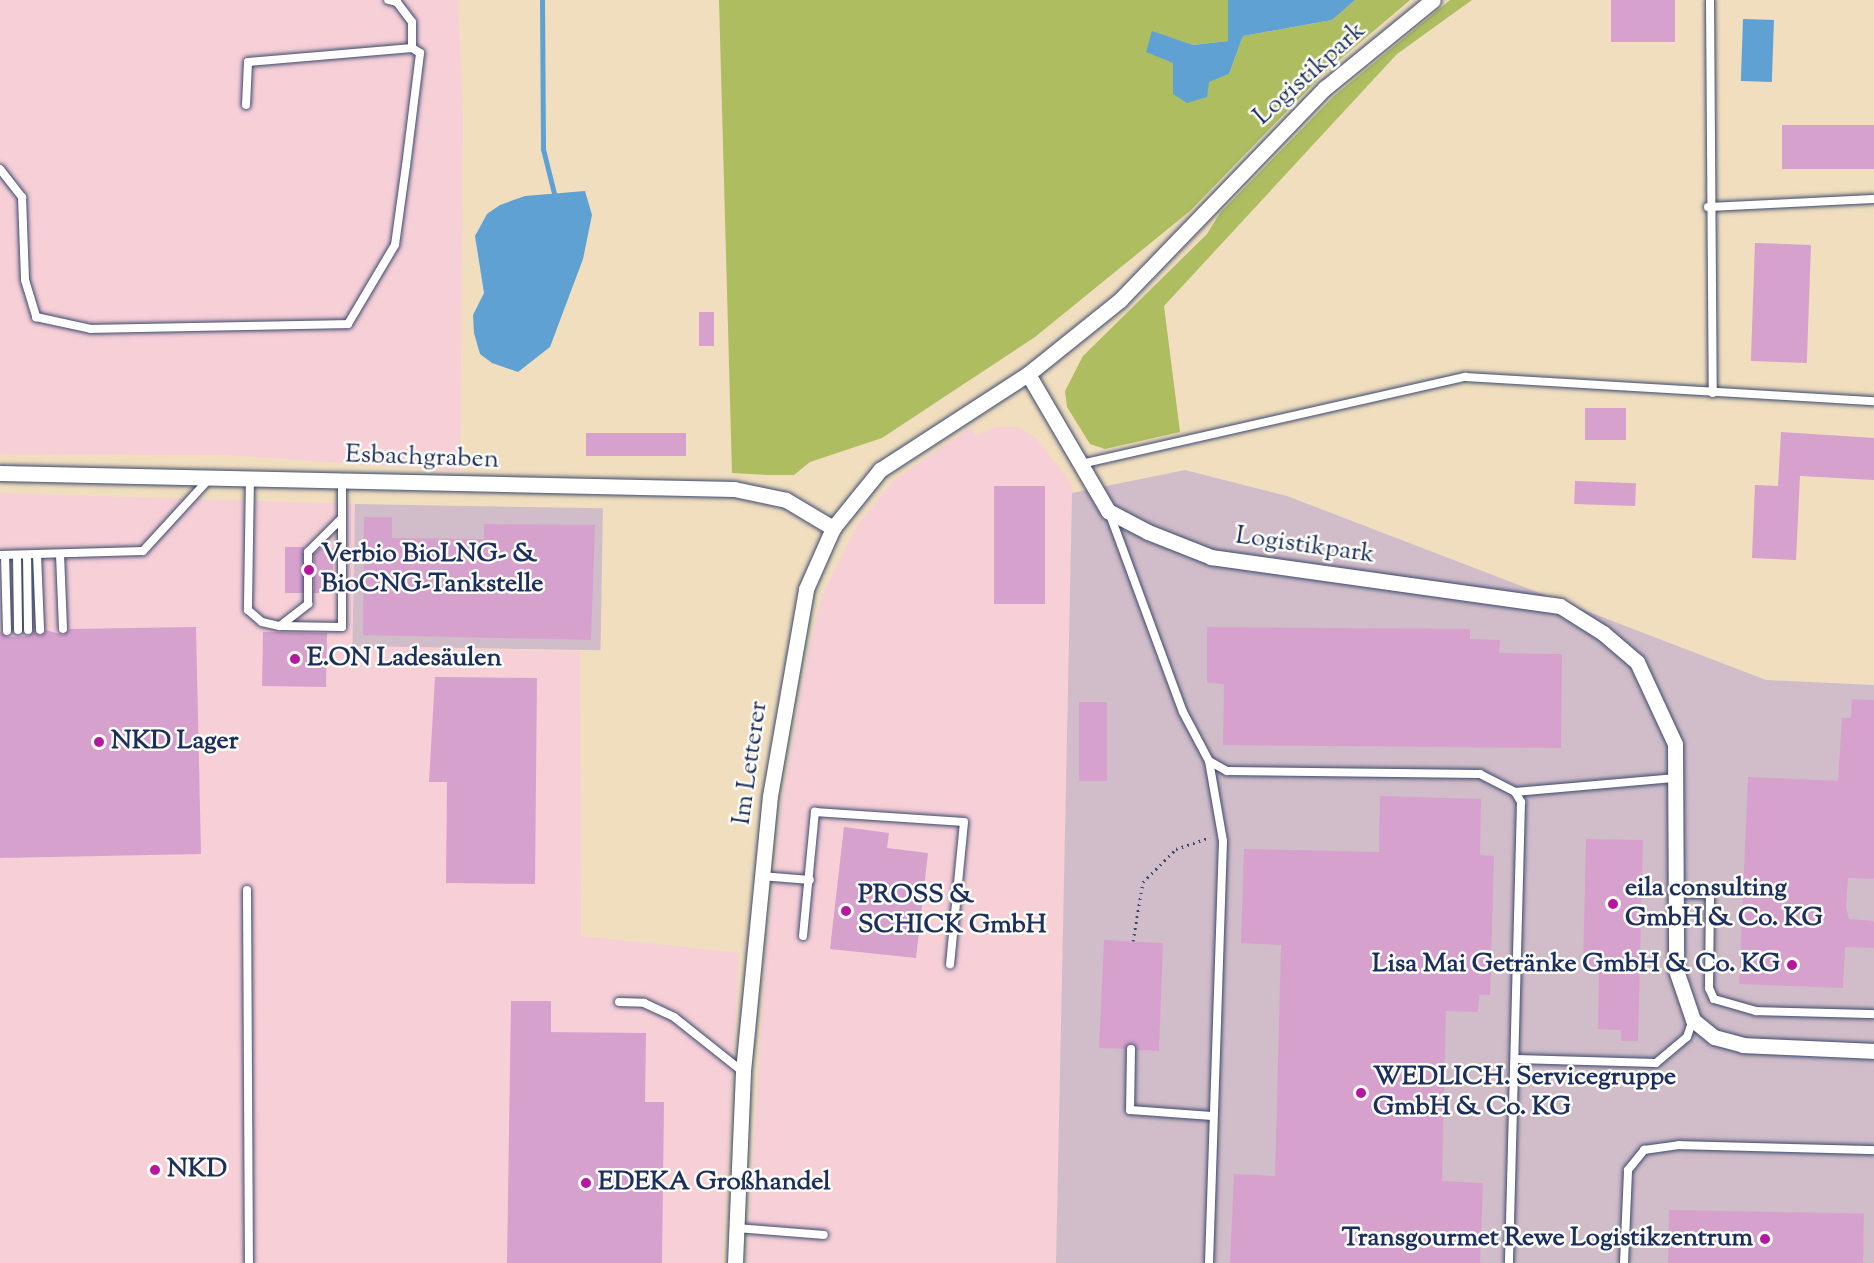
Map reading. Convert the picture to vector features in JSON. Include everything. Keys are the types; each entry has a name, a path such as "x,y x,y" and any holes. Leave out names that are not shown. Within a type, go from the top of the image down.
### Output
{"street":[{"name":"Logistikpark","path":"1028,374 1120,300 1325,88 1433,0"},
{"path":"1028,374 1108,511"},
{"name":"Im Letterer","path":"735,1263 743,1071 761,876 795,640 806,589 833,528 880,470 1028,374"},
{"name":"Esbachgraben","path":"0,473 214,473 342,479 734,489 786,500 833,528"},
{"name":"Logistikpark","path":"1108,511 1211,557 1560,606 1637,662 1675,744 1678,982 1693,1020"},
{"path":"1693,1020 1714,1037 1743,1045 1874,1051"}],"lane":[{"path":"388,0 397,2 412,22 412,48"},
{"path":"1710,0 1708,207 1713,393"},
{"path":"0,169 22,197 25,280 36,317 91,329 348,324 396,244 420,53 412,48 248,62 246,105"},
{"path":"1708,207 1874,199"},
{"path":"1079,464 1465,376 1713,393 1874,401"},
{"path":"7,631 3,555 143,551 214,473"},
{"path":"250,475 248,610 262,622 279,626 342,627 342,479"},
{"path":"1108,511 1183,712 1209,761 1222,831 1209,1263"},
{"path":"279,626 308,604 308,552 342,518"},
{"path":"37,554 40,630"},
{"path":"60,554 63,630"},
{"path":"17,555 18,630"},
{"path":"27,555 28,630"},
{"path":"1209,761 1227,771 1480,774 1515,792 1676,778"},
{"path":"1509,1263 1523,813 1515,792"},
{"path":"803,936 815,812 964,822 950,964"},
{"path":"761,876 810,880"},
{"path":"247,890 249,1263"},
{"path":"1676,893 1710,894 1709,988 1714,999 1756,1011 1874,1014"},
{"path":"619,1002 644,1003 674,1017 743,1071"},
{"path":"1516,1059 1656,1063 1687,1037 1693,1020"},
{"path":"1131,1049 1130,1110 1212,1116"},
{"path":"1624,1263 1628,1170 1644,1150 1679,1145 1874,1150"},
{"path":"737,1228 824,1234"}],"path":[{"path":"1133,941 1143,882 1176,849 1222,831"}],"shaded area":[{"path":"0,0 458,0 463,118 460,471 225,455 0,454"},
{"path":"971,427 975,436 996,427 1018,427 1036,438 1072,485 1056,1263 747,1263 765,962 782,801 810,642 823,593 858,524 894,480"},
{"path":"1185,470 1287,496 1766,680 1874,685 1874,1263 1056,1263 1072,493"},
{"path":"0,493 355,504 355,646 580,651 581,936 739,953 722,1263 0,1263"},
{"path":"355,504 603,508 600,650 353,646"}],"green space":[{"path":"719,0 1228,0 1228,41 1193,45 1152,32 1173,63 1173,94 1229,74 1243,36 1332,20 1355,0 1410,0 1323,74 1190,211 1035,337 882,438 810,462 794,475 767,475 732,473"},
{"path":"1450,0 1472,0 1397,54 1164,306 1180,432 1105,449 1090,444 1067,407 1065,391 1083,356 1207,234 1220,213 1334,96"}],"water":[{"path":"1228,0 1355,0 1332,20 1243,36 1229,74 1209,82 1207,97 1187,103 1173,94 1173,63 1146,52 1152,31 1193,45 1228,41"},
{"path":"1743,19 1774,20 1772,82 1741,81"},
{"path":"585,191 592,215 583,259 550,347 518,372 492,363 480,354 474,333 473,315 484,293 475,236 487,214 500,205 525,196"}],"building":[{"path":"1611,0 1675,0 1675,42 1611,42"},
{"path":"1782,125 1874,125 1874,169 1782,169"},
{"path":"1755,243 1811,245 1807,363 1751,361"},
{"path":"699,312 714,312 714,346 699,346"},
{"path":"1585,408 1626,408 1626,440 1585,440"},
{"path":"1781,432 1874,438 1874,480 1800,476 1796,560 1752,558 1755,485 1778,486"},
{"path":"586,433 686,433 686,456 586,456"},
{"path":"1575,481 1636,483 1635,506 1574,504"},
{"path":"994,486 1045,486 1045,604 994,604"},
{"path":"364,517 392,517 392,538 484,539 484,524 595,525 591,640 363,635"},
{"path":"285,547 304,547 304,593 285,593"},
{"path":"321,548 333,548 333,593 314,593 314,554"},
{"name":"NKD Lager","path":"196,627 201,854 0,858 0,631 7,637 29,636 34,630 40,636 46,630 63,635 69,629"},
{"path":"1207,627 1470,629 1470,639 1500,640 1499,653 1562,654 1561,748 1223,745 1224,684 1207,683"},
{"name":"E.ON Ladesäulen","path":"263,632 327,633 326,687 262,686"},
{"path":"435,677 537,678 535,884 446,883 447,782 429,782"},
{"path":"1852,699 1874,700 1874,879 1848,878 1846,907 1849,919 1874,921 1874,948 1845,947 1843,988 1739,984 1748,777 1838,781 1842,718 1851,718"},
{"path":"1079,702 1107,702 1107,781 1079,781"},
{"path":"1380,796 1481,799 1480,855 1494,856 1490,995 1479,995 1478,1012 1446,1011 1442,1181 1483,1183 1480,1263 1230,1263 1234,1174 1275,1176 1281,945 1241,943 1244,849 1379,852"},
{"path":"844,827 889,833 887,848 928,853 916,958 830,949"},
{"name":"eila consulting GmbH & Co. KG","path":"1586,839 1643,840 1638,1041 1621,1041 1621,1030 1598,1029 1599,968 1583,968"},
{"path":"1104,940 1163,943 1159,1051 1137,1050 1132,1043 1125,1049 1099,1048"},
{"name":"EDEKA Großhandel","path":"511,1001 551,1001 551,1032 646,1033 645,1102 664,1102 662,1263 507,1263"},
{"name":"Transgourmet Rewe Logistikzentrum","path":"1669,1210 1864,1213 1863,1263 1668,1263"}],"waterway":[{"path":"542,0 543,149 555,197"}],"place":[{"name":"Verbio BioLNG- & BioCNG-Tankstelle","path":"309,570"},
{"name":"E.ON Ladesäulen","path":"295,659"},
{"name":"NKD Lager","path":"99,742"},
{"name":"eila consulting GmbH & Co. KG","path":"1613,904"},
{"name":"PROSS & SCHICK GmbH","path":"846,911"},
{"name":"Lisa Mai Getränke GmbH & Co. KG","path":"1792,965"},
{"name":"WEDLICH. Servicegruppe GmbH & Co. KG","path":"1361,1093"},
{"name":"NKD","path":"155,1170"},
{"name":"EDEKA Großhandel","path":"586,1183"},
{"name":"Transgourmet Rewe Logistikzentrum","path":"1765,1239"}]}
